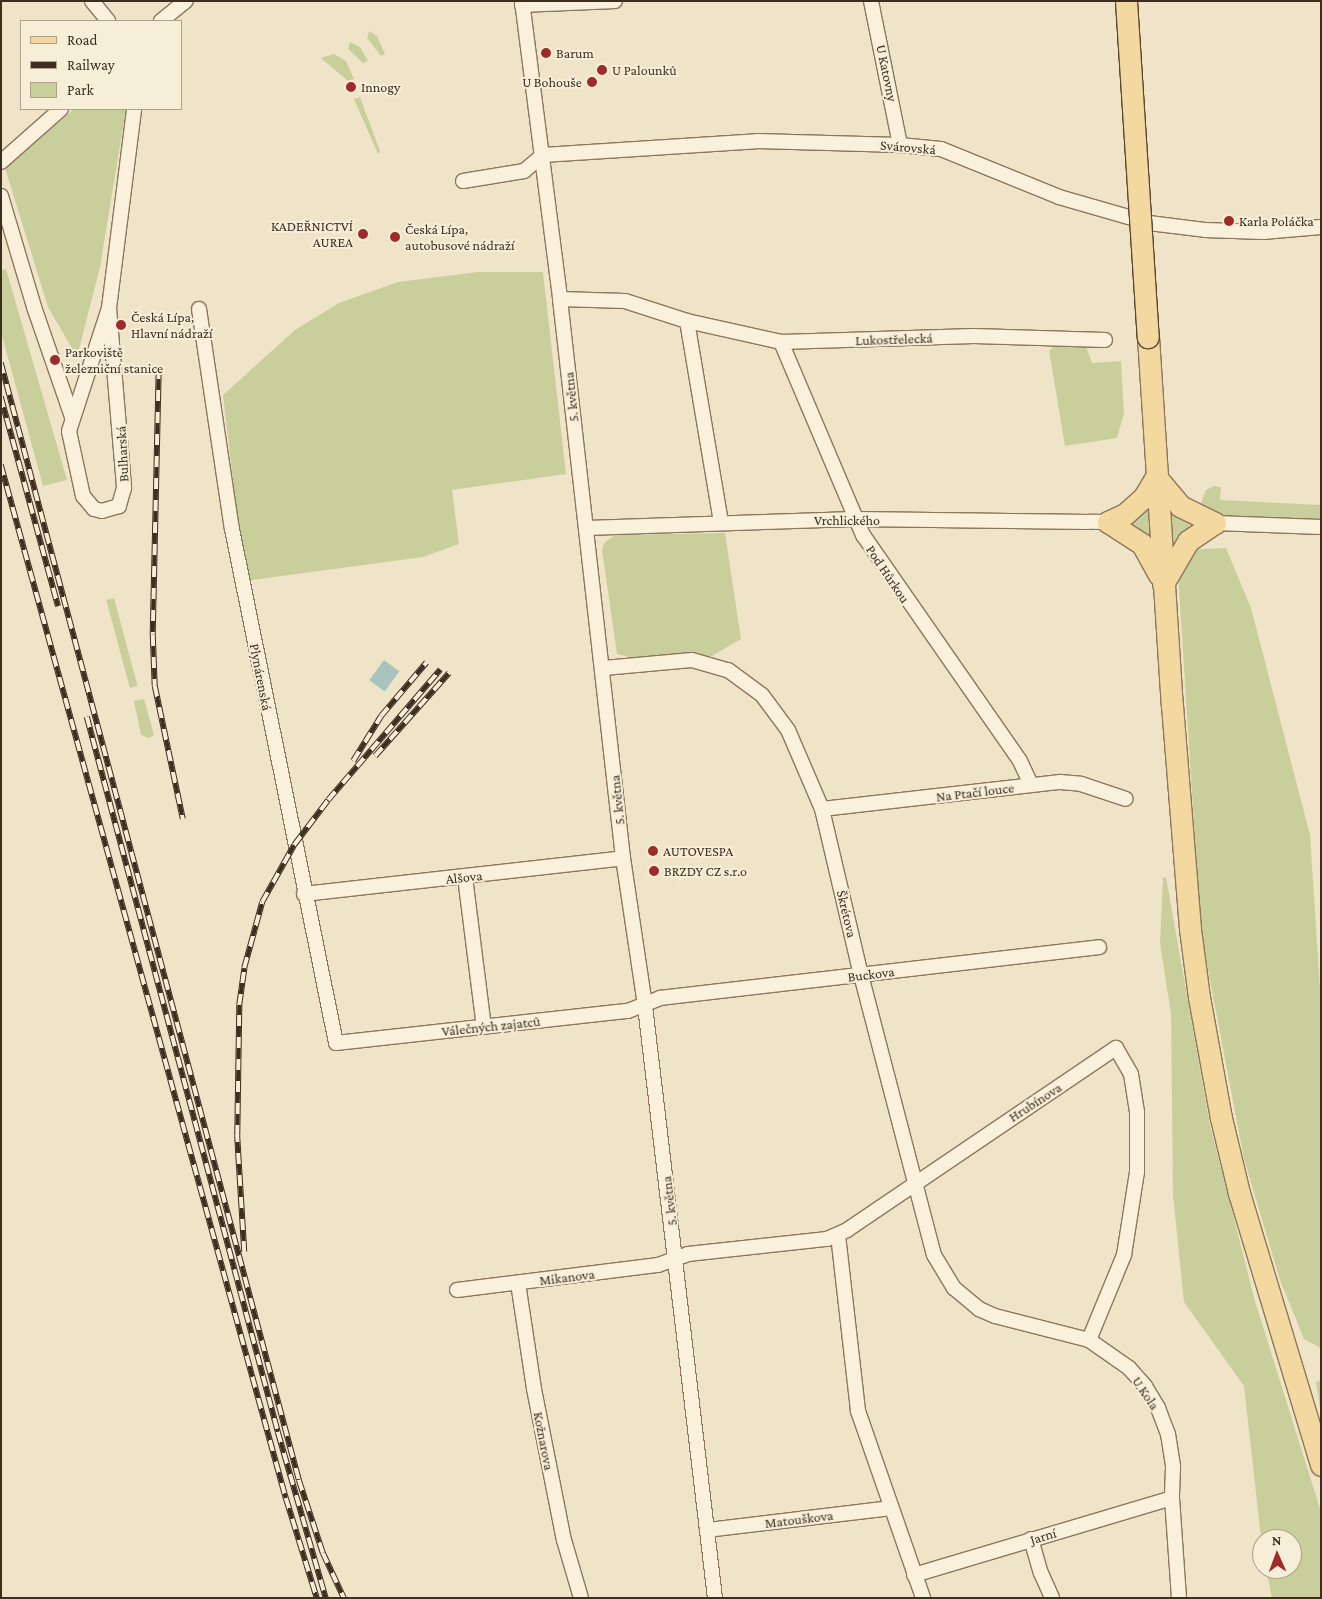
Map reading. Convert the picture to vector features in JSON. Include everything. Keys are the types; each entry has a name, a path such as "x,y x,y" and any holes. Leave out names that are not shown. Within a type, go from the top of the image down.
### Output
{"main road":[{"path":"1126,1 1163,584 1190,929 1199,997 1221,1118 1239,1192 1321,1465"},
{"path":"1108,522 1125,514 1144,497 1156,477"},
{"path":"1156,477 1180,506 1215,523"},
{"path":"1108,522 1142,544 1163,584"},
{"path":"1163,584 1188,541 1215,523"}],"street":[{"path":"92,1 107,20"},
{"path":"162,20 186,1"},
{"path":"522,3 615,1"},
{"name":"U Katovny","path":"871,1 900,144"},
{"name":"5. května","path":"522,3 543,155 604,668 623,858 645,1006 715,1598"},
{"path":"1,162 60,110"},
{"name":"Bulharská","path":"109,308 124,488 123,498 112,510 94,509 83,496 71,447 72,417 109,308 134,110"},
{"name":"Svárovská","path":"543,155 757,141 900,144 941,149 1059,197 1149,223 1205,230 1263,232 1321,227"},
{"path":"463,181 524,171 543,155"},
{"name":"Bulharská","path":"1,196 34,307 72,417"},
{"name":"Lukostřelecká","path":"560,299 625,301 687,321 781,342 974,336 1105,340"},
{"name":"Plynárenská","path":"198,309 232,529 304,894 336,1044"},
{"path":"687,321 721,522"},
{"name":"Pod Hůrkou","path":"781,342 854,519 904,598 1020,761 1031,785"},
{"name":"Vrchlického","path":"586,528 854,519 1108,522"},
{"path":"1215,523 1321,527"},
{"name":"Škrétova","path":"604,668 692,660 728,670 762,694 788,730 822,809 861,975 916,1180 934,1255 944,1276 965,1299"},
{"name":"Na Ptačí louce","path":"822,809 1031,785 1081,784 1126,799"},
{"name":"Alšova","path":"304,894 623,858"},
{"path":"465,877 484,1027"},
{"name":"Buckova","path":"645,1006 660,998 1099,947"},
{"name":"Válečných zajatců","path":"336,1044 628,1011 645,1006"},
{"name":"Hrubínova","path":"676,1259 688,1254 827,1240 838,1236 916,1180 1116,1048 1131,1074 1137,1112 1138,1172 1124,1255 1089,1340"},
{"path":"838,1236 858,1411 923,1598"},
{"name":"Mikanova","path":"457,1290 658,1266 676,1259"},
{"name":"Kožnarova","path":"518,1283 541,1427 564,1540 581,1598"},
{"name":"U Kola","path":"965,1299 995,1316 1089,1340 1129,1368 1158,1408 1168,1434 1173,1467 1172,1498 1179,1598"},
{"name":"Jarní","path":"914,1575 1172,1498"},
{"name":"Matouškova","path":"707,1530 891,1508"},
{"path":"1032,1539 1041,1573 1052,1598"}],"green space":[{"path":"369,31 377,36 385,54 381,56 367,38"},
{"path":"350,42 360,47 368,61 363,63 348,49"},
{"path":"334,54 346,61 354,79 348,81 321,58"},
{"path":"360,97 380,151 378,154 354,99"},
{"path":"73,110 126,110 100,267 77,357 48,307 5,168"},
{"path":"6,269 67,480 43,486 1,332 1,270"},
{"path":"478,272 543,272 566,474 452,490 459,544 423,557 245,581 223,395 295,330 339,303 398,282"},
{"path":"1056,345 1086,346 1092,363 1121,361 1124,413 1117,438 1065,446 1049,351"},
{"path":"1214,486 1221,487 1220,500 1321,505 1321,520 1225,516 1198,511 1206,490"},
{"path":"1168,503 1198,521 1173,554"},
{"path":"1148,504 1151,542 1123,522"},
{"path":"725,533 741,639 712,656 633,658 617,654 602,550 604,543 615,535"},
{"path":"1226,548 1251,608 1310,835 1321,1004 1321,1348 1304,1339 1280,1280 1244,1159 1201,933 1178,574 1181,550"},
{"path":"114,598 138,686 130,688 106,600"},
{"path":"144,699 154,735 149,738 141,735 134,701"},
{"path":"1166,877 1210,1125 1255,1301 1321,1512 1321,1598 1272,1598 1268,1579 1302,1579 1302,1529 1260,1529 1244,1386 1184,1302 1173,1195 1171,1014 1160,943 1163,878"},
{"path":"1321,1380 1321,1415 1316,1382"}],"water":[{"path":"384,660 399,671 385,691 369,680"}],"railway":[{"path":"1,363 299,1480 323,1553 344,1598"},
{"path":"159,368 153,635 155,686 183,819"},
{"path":"1,397 58,606"},
{"path":"1,465 286,1498 317,1598"},
{"path":"353,761 381,716 426,663"},
{"path":"244,1252 237,1136 239,1005 244,968 262,902 294,845 328,800 440,670"},
{"path":"375,756 449,673"},
{"path":"87,717 278,1432 326,1598"}],"place":[{"name":"Barum","path":"546,53"},
{"name":"U Palounků","path":"602,70"},
{"name":"U Bohouše","path":"592,82"},
{"name":"Innogy","path":"351,87"},
{"name":"Karla Poláčka","path":"1229,221"},
{"name":"KADEŘNICTVÍ AUREA","path":"363,234"},
{"name":"Česká Lípa, autobusové nádraží","path":"395,237"},
{"name":"Česká Lípa, Hlavní nádraží","path":"121,325"},
{"name":"Parkoviště železniční stanice","path":"55,360"},
{"name":"AUTOVESPA","path":"653,851"},
{"name":"BRZDY CZ s.r.o","path":"654,871"}]}
